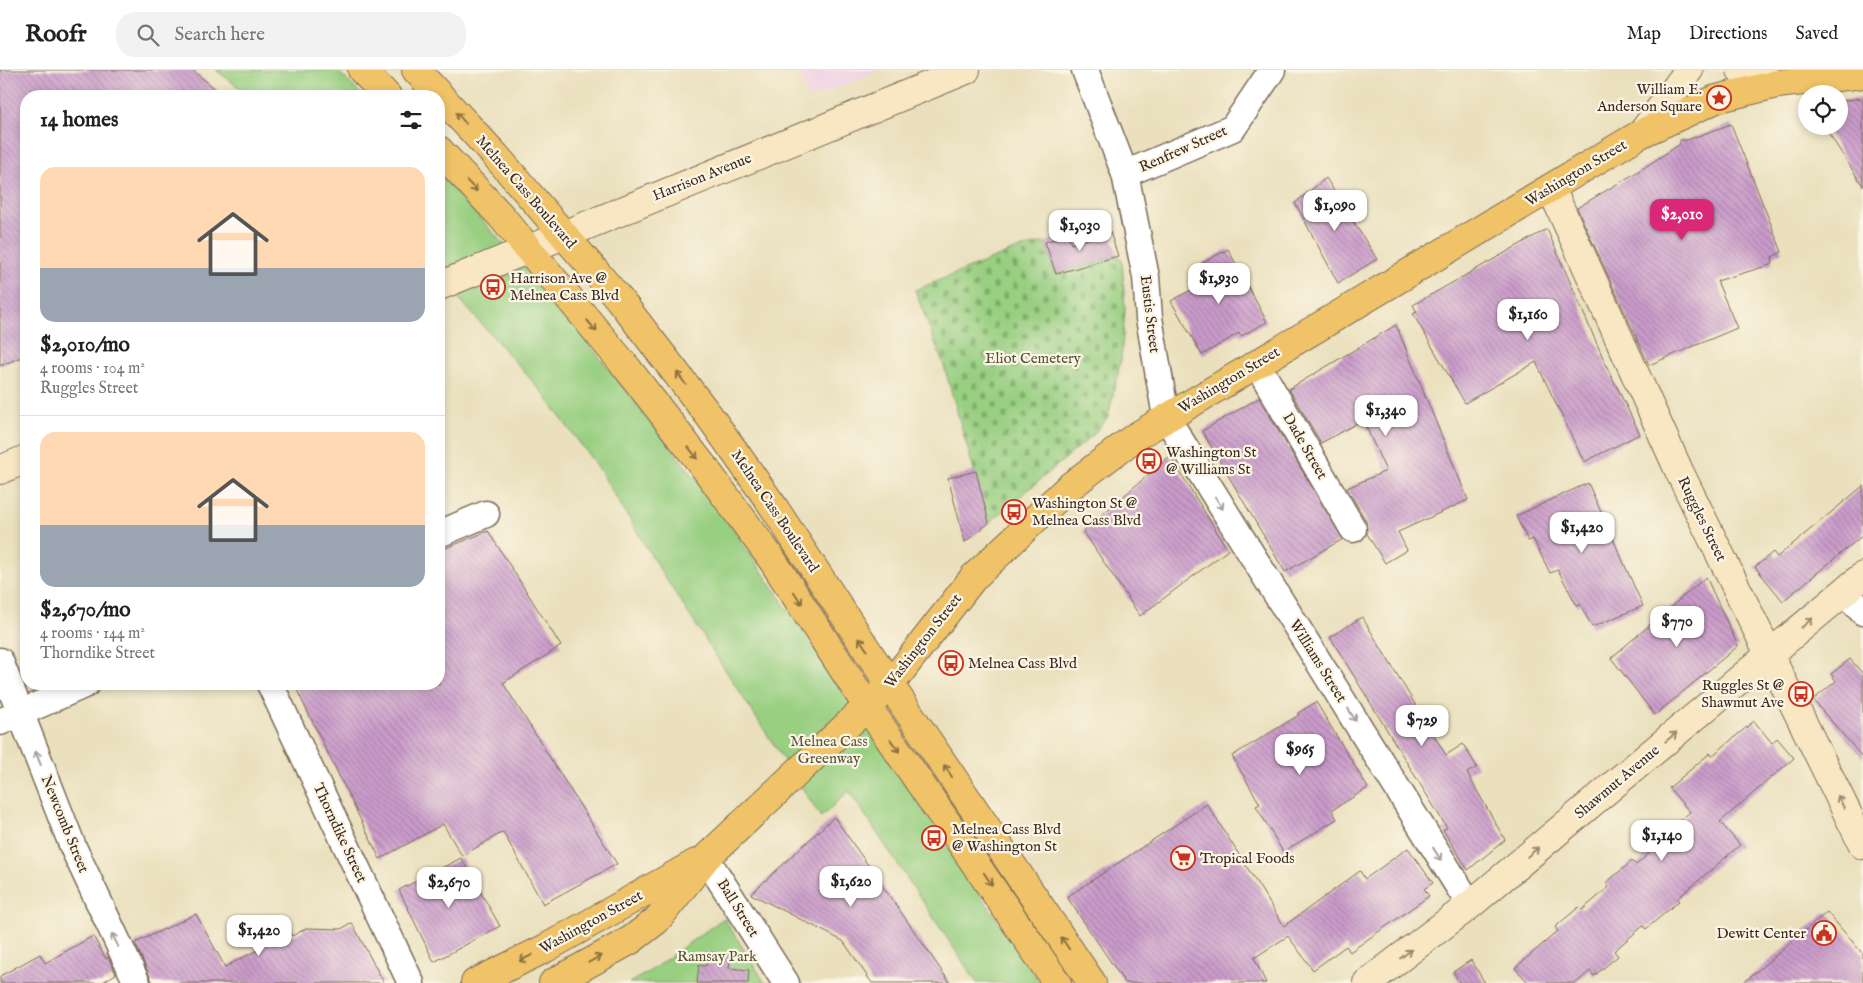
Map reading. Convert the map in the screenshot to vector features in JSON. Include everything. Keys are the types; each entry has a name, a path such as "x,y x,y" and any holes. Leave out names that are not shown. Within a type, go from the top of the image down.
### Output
{"main road":[{"path":"362,70 381,90"},
{"name":"Melnea Cass Boulevard","path":"416,70 435,90"},
{"name":"Harrison Avenue","path":"445,283 527,248 966,70"},
{"path":"1741,70 1777,84"},
{"path":"1642,134 1683,73"},
{"name":"Washington Street","path":"553,983 631,940 657,920 706,858 890,685 974,577 1068,488 1135,437 1642,134 1716,99 1777,84 1863,74"},
{"name":"Melnea Cass Boulevard","path":"445,101 496,156 619,299 710,417 783,521 890,685 1092,983"},
{"name":"Melnea Cass Boulevard","path":"445,156 501,216 621,361 704,467 771,558 867,706 1057,983"},
{"name":"Ruggles Street","path":"1551,188 1680,473 1863,845"},
{"path":"0,470 20,462"},
{"name":"Shawmut Avenue","path":"1367,983 1470,905 1854,584"},
{"name":"Washington Street","path":"475,983 546,948 706,858"}],"street":[{"name":"Eustis Street","path":"1085,70 1125,174 1146,277 1149,318 1166,418"},
{"name":"Renfrew Street","path":"1125,174 1232,128 1272,70"},
{"name":"Dade Street","path":"1257,364 1353,529"},
{"name":"Williams Street","path":"1166,418 1470,905"},
{"path":"445,531 486,514"},
{"path":"1854,584 1863,612"},
{"name":"Newcomb Street","path":"0,661 10,717 137,983"},
{"path":"10,717 72,690"},
{"name":"Thorndike Street","path":"273,690 411,983"},
{"name":"Ball Street","path":"706,858 786,983"}],"shaded area":[{"path":"798,70 881,70 809,99"}],"green space":[{"path":"216,70 337,70 357,90 242,90"},
{"name":"Melnea Cass Greenway","path":"445,180 549,294 719,508 1040,983 977,983 849,791 821,817 662,573 599,469 541,391 445,283"},
{"name":"Eliot Cemetery","path":"1045,242 1056,274 1118,256 1122,259 1125,310 1121,360 1108,417 1093,435 989,523 944,366 915,290 1012,251"},
{"name":"Ramsay Park","path":"724,918 765,983 629,983 650,971"}],"building":[{"path":"0,70 192,70 217,90 20,90 20,358 0,366"},
{"path":"1863,98 1863,186 1830,135 1848,135 1848,100"},
{"path":"1731,124 1782,252 1772,257 1773,264 1717,281 1737,328 1649,365 1577,208 1680,144 1680,140 1687,140"},
{"path":"1326,178 1377,259 1338,283 1295,203"},
{"path":"1547,229 1607,367 1640,434 1584,462 1536,362 1465,403 1413,314 1417,312 1413,305"},
{"path":"1110,232 1118,256 1056,274 1045,242 1068,235 1071,244"},
{"path":"1228,249 1267,322 1241,336 1239,333 1202,355 1171,301 1211,279 1202,263"},
{"path":"1396,325 1468,500 1398,532 1407,550 1385,563 1367,534 1366,521 1347,488 1386,471 1363,420 1321,443 1289,389"},
{"path":"1259,398 1343,539 1285,572 1202,431"},
{"path":"1170,456 1228,550 1140,616 1083,531"},
{"path":"976,471 989,523 965,542 948,478"},
{"path":"1588,483 1643,606 1592,627 1580,604 1577,606 1558,570 1550,573 1533,539 1528,541 1516,516"},
{"path":"1863,486 1863,535 1783,601 1755,567 1773,552 1777,557"},
{"path":"488,531 561,646 503,683 617,864 543,904 503,832 462,856 443,824 380,859 297,690 445,690 445,549"},
{"path":"1706,577 1738,646 1655,715 1611,658"},
{"path":"1362,617 1446,755 1463,744 1477,767 1467,773 1505,840 1468,870 1443,830 1447,828 1330,637"},
{"path":"1850,659 1863,674 1863,758 1813,700 1836,681 1831,674"},
{"path":"1316,702 1368,788 1332,810 1337,819 1283,852 1256,806 1260,804 1232,756 1299,715 1298,713"},
{"path":"1754,721 1772,743 1777,738 1794,758 1720,822 1740,845 1677,899 1679,901 1646,929 1643,926 1614,951 1618,956 1594,976 1590,971 1576,983 1529,983 1515,968 1558,931 1555,927 1579,907 1582,910 1609,887 1606,883 1632,861 1636,865 1667,838 1664,834 1690,812 1669,788 1710,753 1712,756"},
{"name":"Tropical Foods","path":"1207,804 1284,926 1360,871 1365,879 1408,848 1433,883 1424,889 1429,896 1350,952 1346,946 1313,970 1288,936 1254,958 1266,983 1125,983 1067,897"},
{"path":"834,817 950,983 872,983 843,941 751,894"},
{"path":"461,858 500,926 434,962 399,890"},
{"name":"Dewitt Center","path":"1827,912 1863,954 1863,983 1743,983"},
{"path":"196,914 225,967 259,949 252,936 268,927 272,934 287,926 292,936 307,928 341,929 352,923 384,983 153,983 135,943"},
{"path":"93,936 106,959 108,957 116,974 101,983 0,983 0,976 40,954 45,963"},
{"path":"707,952 731,955 729,968 749,970 748,983 697,983 699,965 706,966"},
{"path":"1471,960 1485,983 1460,983 1453,972"}],"place":[{"name":"William E. Anderson Square","path":"1719,98"},
{"name":"Harrison Ave @ Melnea Cass Blvd","path":"493,287"},
{"name":"Washington St @ Williams St","path":"1149,461"},
{"name":"Washington St @ Melnea Cass Blvd","path":"1014,512"},
{"name":"Melnea Cass Blvd","path":"951,663"},
{"name":"Ruggles St @ Shawmut Ave","path":"1801,694"},
{"name":"Melnea Cass Blvd @ Washington St","path":"934,838"},
{"name":"Tropical Foods","path":"1183,858"},
{"name":"Dewitt Center","path":"1824,933"}]}
